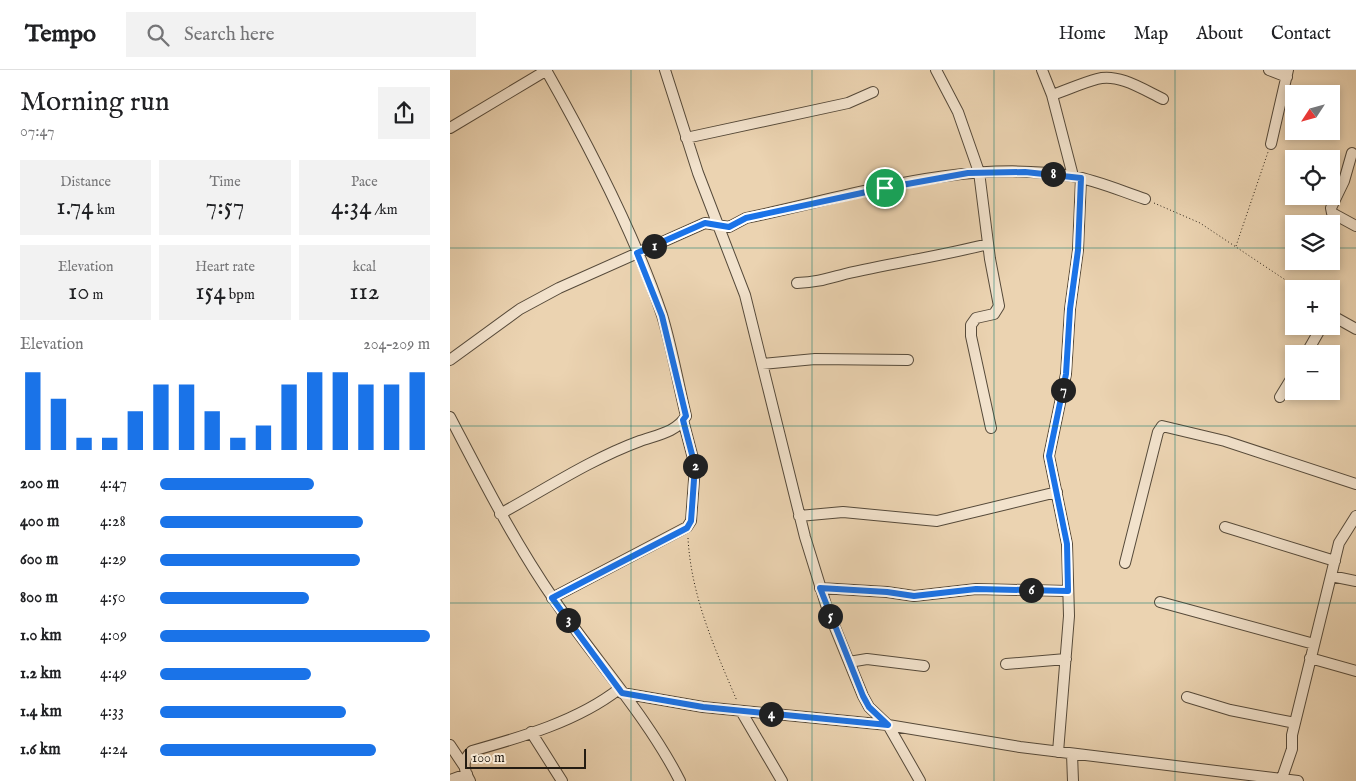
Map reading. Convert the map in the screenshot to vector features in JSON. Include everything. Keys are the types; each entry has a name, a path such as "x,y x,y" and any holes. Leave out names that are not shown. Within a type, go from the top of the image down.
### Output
{"street":[{"path":"450,128 546,70 591,153 637,253 662,316 686,416 681,424 669,431 628,446 500,514"},
{"path":"665,70 686,138 745,295 799,516 820,588 869,707 888,725 920,781"},
{"path":"936,70 958,112 979,172 988,244 999,306 994,314 976,318 970,325 991,428"},
{"path":"1042,70 1052,95 1077,177 1078,250 1070,309 1066,374 1049,456 1067,544 1066,659 1058,752"},
{"path":"1269,70 1288,73 1272,144"},
{"path":"1052,95 1098,78 1109,78 1129,83 1163,99"},
{"path":"686,138 848,103 873,92"},
{"path":"1352,153 1344,181 1331,208 1332,213 1356,226"},
{"path":"450,360 520,309 559,288 705,223 729,227 746,218 885,188 979,172 1025,172 1077,177 1145,198"},
{"path":"797,283 821,282 845,274 945,255 988,244"},
{"path":"1340,320 1356,329"},
{"path":"762,364 815,360 908,360"},
{"path":"1280,397 1285,389"},
{"path":"450,417 500,514 529,564 666,753 680,781"},
{"path":"552,598 687,528 691,521 695,466 683,420"},
{"path":"1125,563 1145,478 1158,432 1162,426 1225,441 1356,484"},
{"path":"799,516 843,512 937,521 1057,492"},
{"path":"1281,780 1292,749 1295,723 1339,543 1356,516"},
{"path":"1225,527 1335,561"},
{"path":"1331,576 1356,581"},
{"path":"820,588 887,592 914,596 976,589 1068,591"},
{"path":"1160,602 1314,644"},
{"path":"849,662 867,658 924,666"},
{"path":"1310,658 1356,671"},
{"path":"1006,664 1066,659"},
{"path":"467,774 465,757 472,751 531,732 584,711 621,691 703,707 888,725 948,736 1072,754 1298,781"},
{"path":"635,709 645,697"},
{"path":"1186,697 1230,710 1295,723"},
{"path":"741,711 782,781"},
{"path":"531,732 562,781"},
{"path":"450,746 467,774"},
{"path":"1072,754 1073,781"},
{"path":"450,780 467,774"}],"path":[{"path":"1236,246 1272,144"},
{"path":"1145,198 1200,223 1286,280"},
{"path":"687,528 688,553 707,631 741,711"}],"route":[{"path":"1025,172 1081,178 1078,250 1070,309 1066,374 1052,434 1049,456 1067,544 1068,591 976,589 914,596 887,592 820,588 835,630 863,696 869,707 888,725 703,707 622,693 552,598 687,528 691,521 691,499 695,466 683,420 686,416 662,316 637,253 705,223 729,227 746,218 885,188 968,173 1025,172"}]}
